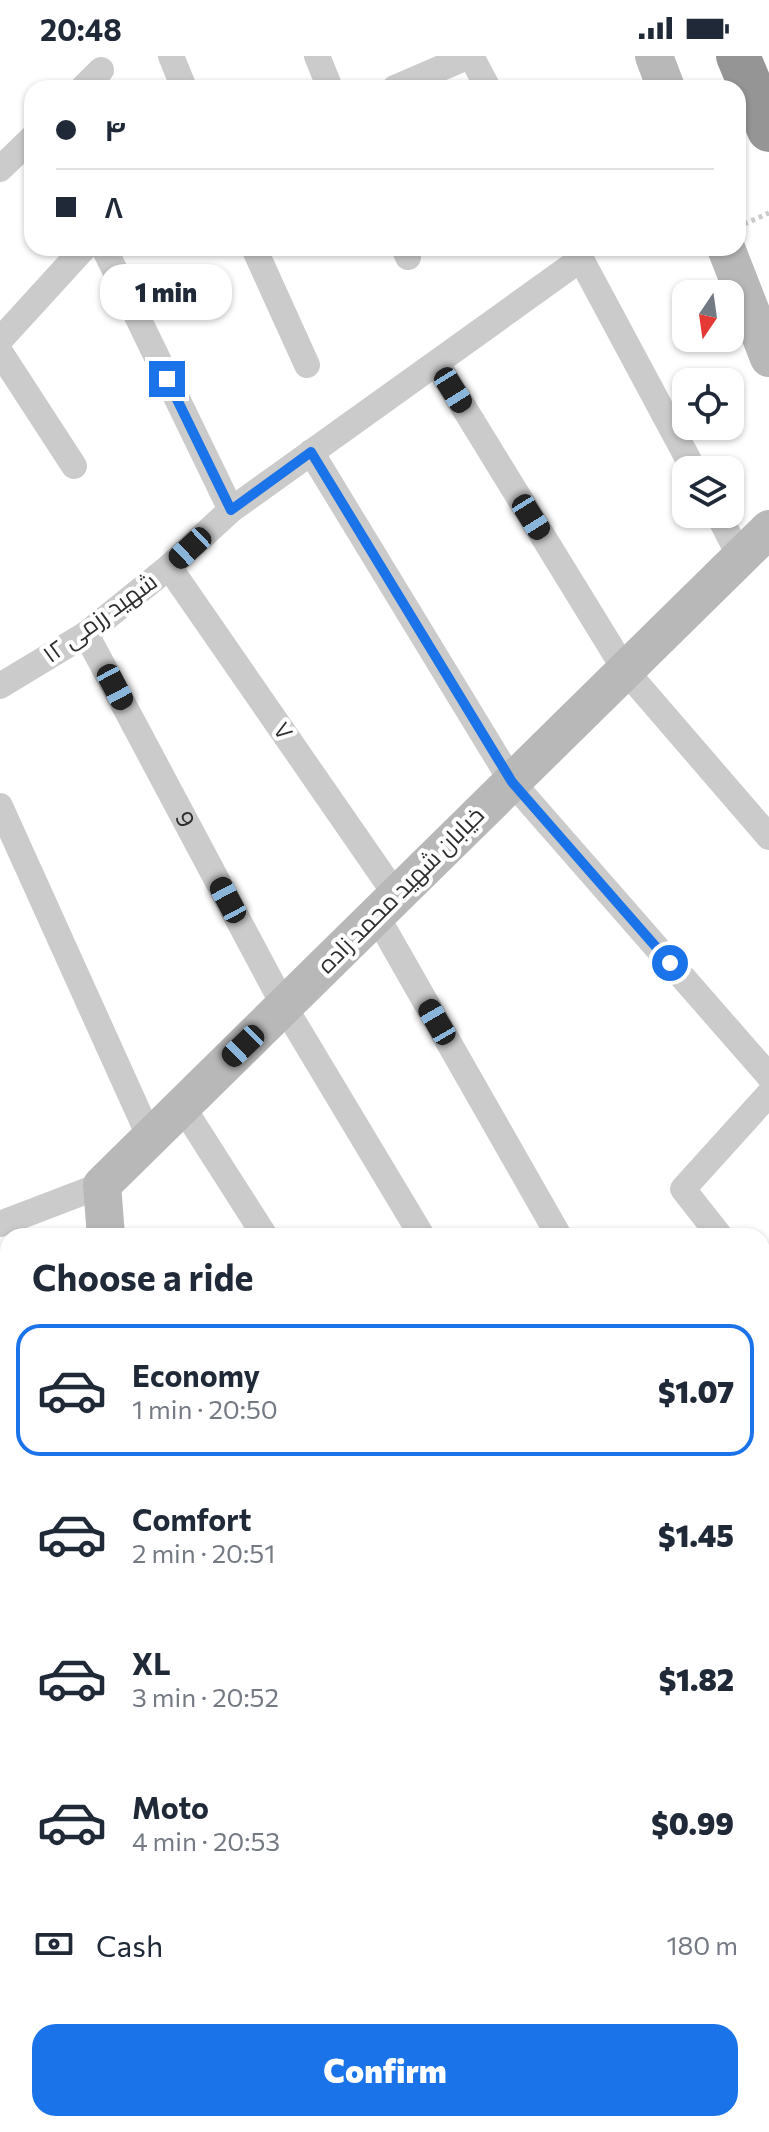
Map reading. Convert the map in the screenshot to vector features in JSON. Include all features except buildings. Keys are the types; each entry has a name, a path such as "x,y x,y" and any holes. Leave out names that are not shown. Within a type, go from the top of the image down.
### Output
{"highway":[{"path":"738,56 769,130"}],"street":[{"path":"171,56 181,80"},
{"path":"317,56 327,80"},
{"path":"414,80 470,56 484,80"},
{"path":"654,56 663,80"},
{"path":"0,169 24,146"},
{"path":"0,340 77,256"},
{"path":"108,256 231,510"},
{"path":"258,256 307,365"},
{"name":"شهید رزمی ۱۲","path":"0,686 86,634 169,567 231,510 437,364 575,256"},
{"path":"579,256 686,456"},
{"path":"729,256 769,358"},
{"path":"0,352 74,466"},
{"path":"437,364 625,670 769,837"},
{"path":"311,452 512,782 769,1076"},
{"path":"725,528 740,557"},
{"name":"خیابان شهید محمد زاده","path":"102,1185 769,529"},
{"name":"۷","path":"169,567 386,905 555,1228"},
{"name":"9","path":"86,634 284,1006 417,1228"},
{"path":"0,806 150,1138"},
{"path":"714,1228 683,1189 769,1094"},
{"path":"182,1106 260,1228"},
{"path":"0,1224 102,1185 105,1228"}],"path":[{"path":"746,223 769,213"}],"route":[{"path":"167,379 231,510 311,452 512,782 670,963"}]}
